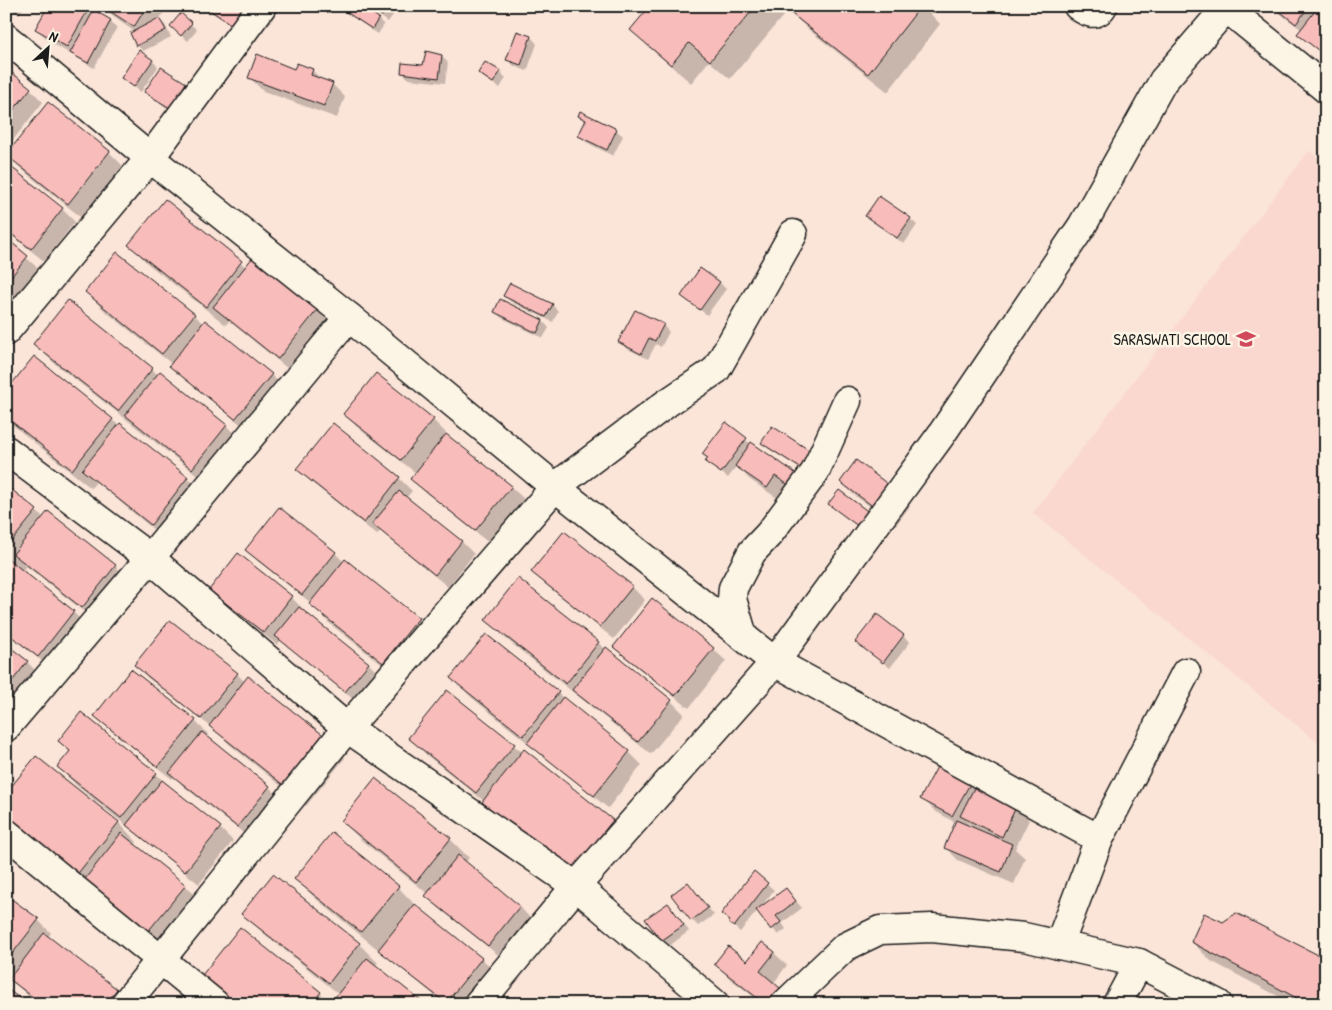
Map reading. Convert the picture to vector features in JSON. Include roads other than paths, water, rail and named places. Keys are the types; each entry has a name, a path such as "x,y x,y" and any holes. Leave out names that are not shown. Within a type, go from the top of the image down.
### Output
{"street":[{"path":"6,331 150,158 262,6"},
{"path":"1078,6 1085,12 1094,14 1101,10 1103,6"},
{"path":"478,1004 576,886 775,662 941,435 1082,226 1163,82 1225,7 1326,89"},
{"path":"6,38 150,158 555,487 775,662 1099,839"},
{"path":"125,1004 347,728 555,487 667,403 716,370 793,234"},
{"path":"6,727 150,558 348,317"},
{"path":"743,636 732,599 733,588 752,552 769,534 815,472 847,401"},
{"path":"6,450 150,558 347,728 576,886 715,1004"},
{"path":"1058,945 1099,839 1186,672"},
{"path":"6,833 215,1004"},
{"path":"785,1004 845,947 880,930 932,928 1024,937 1139,963 1218,1004"},
{"path":"1117,1004 1139,963"}],"place":[{"name":"SARASWATI SCHOOL","path":"1246,339"}]}
